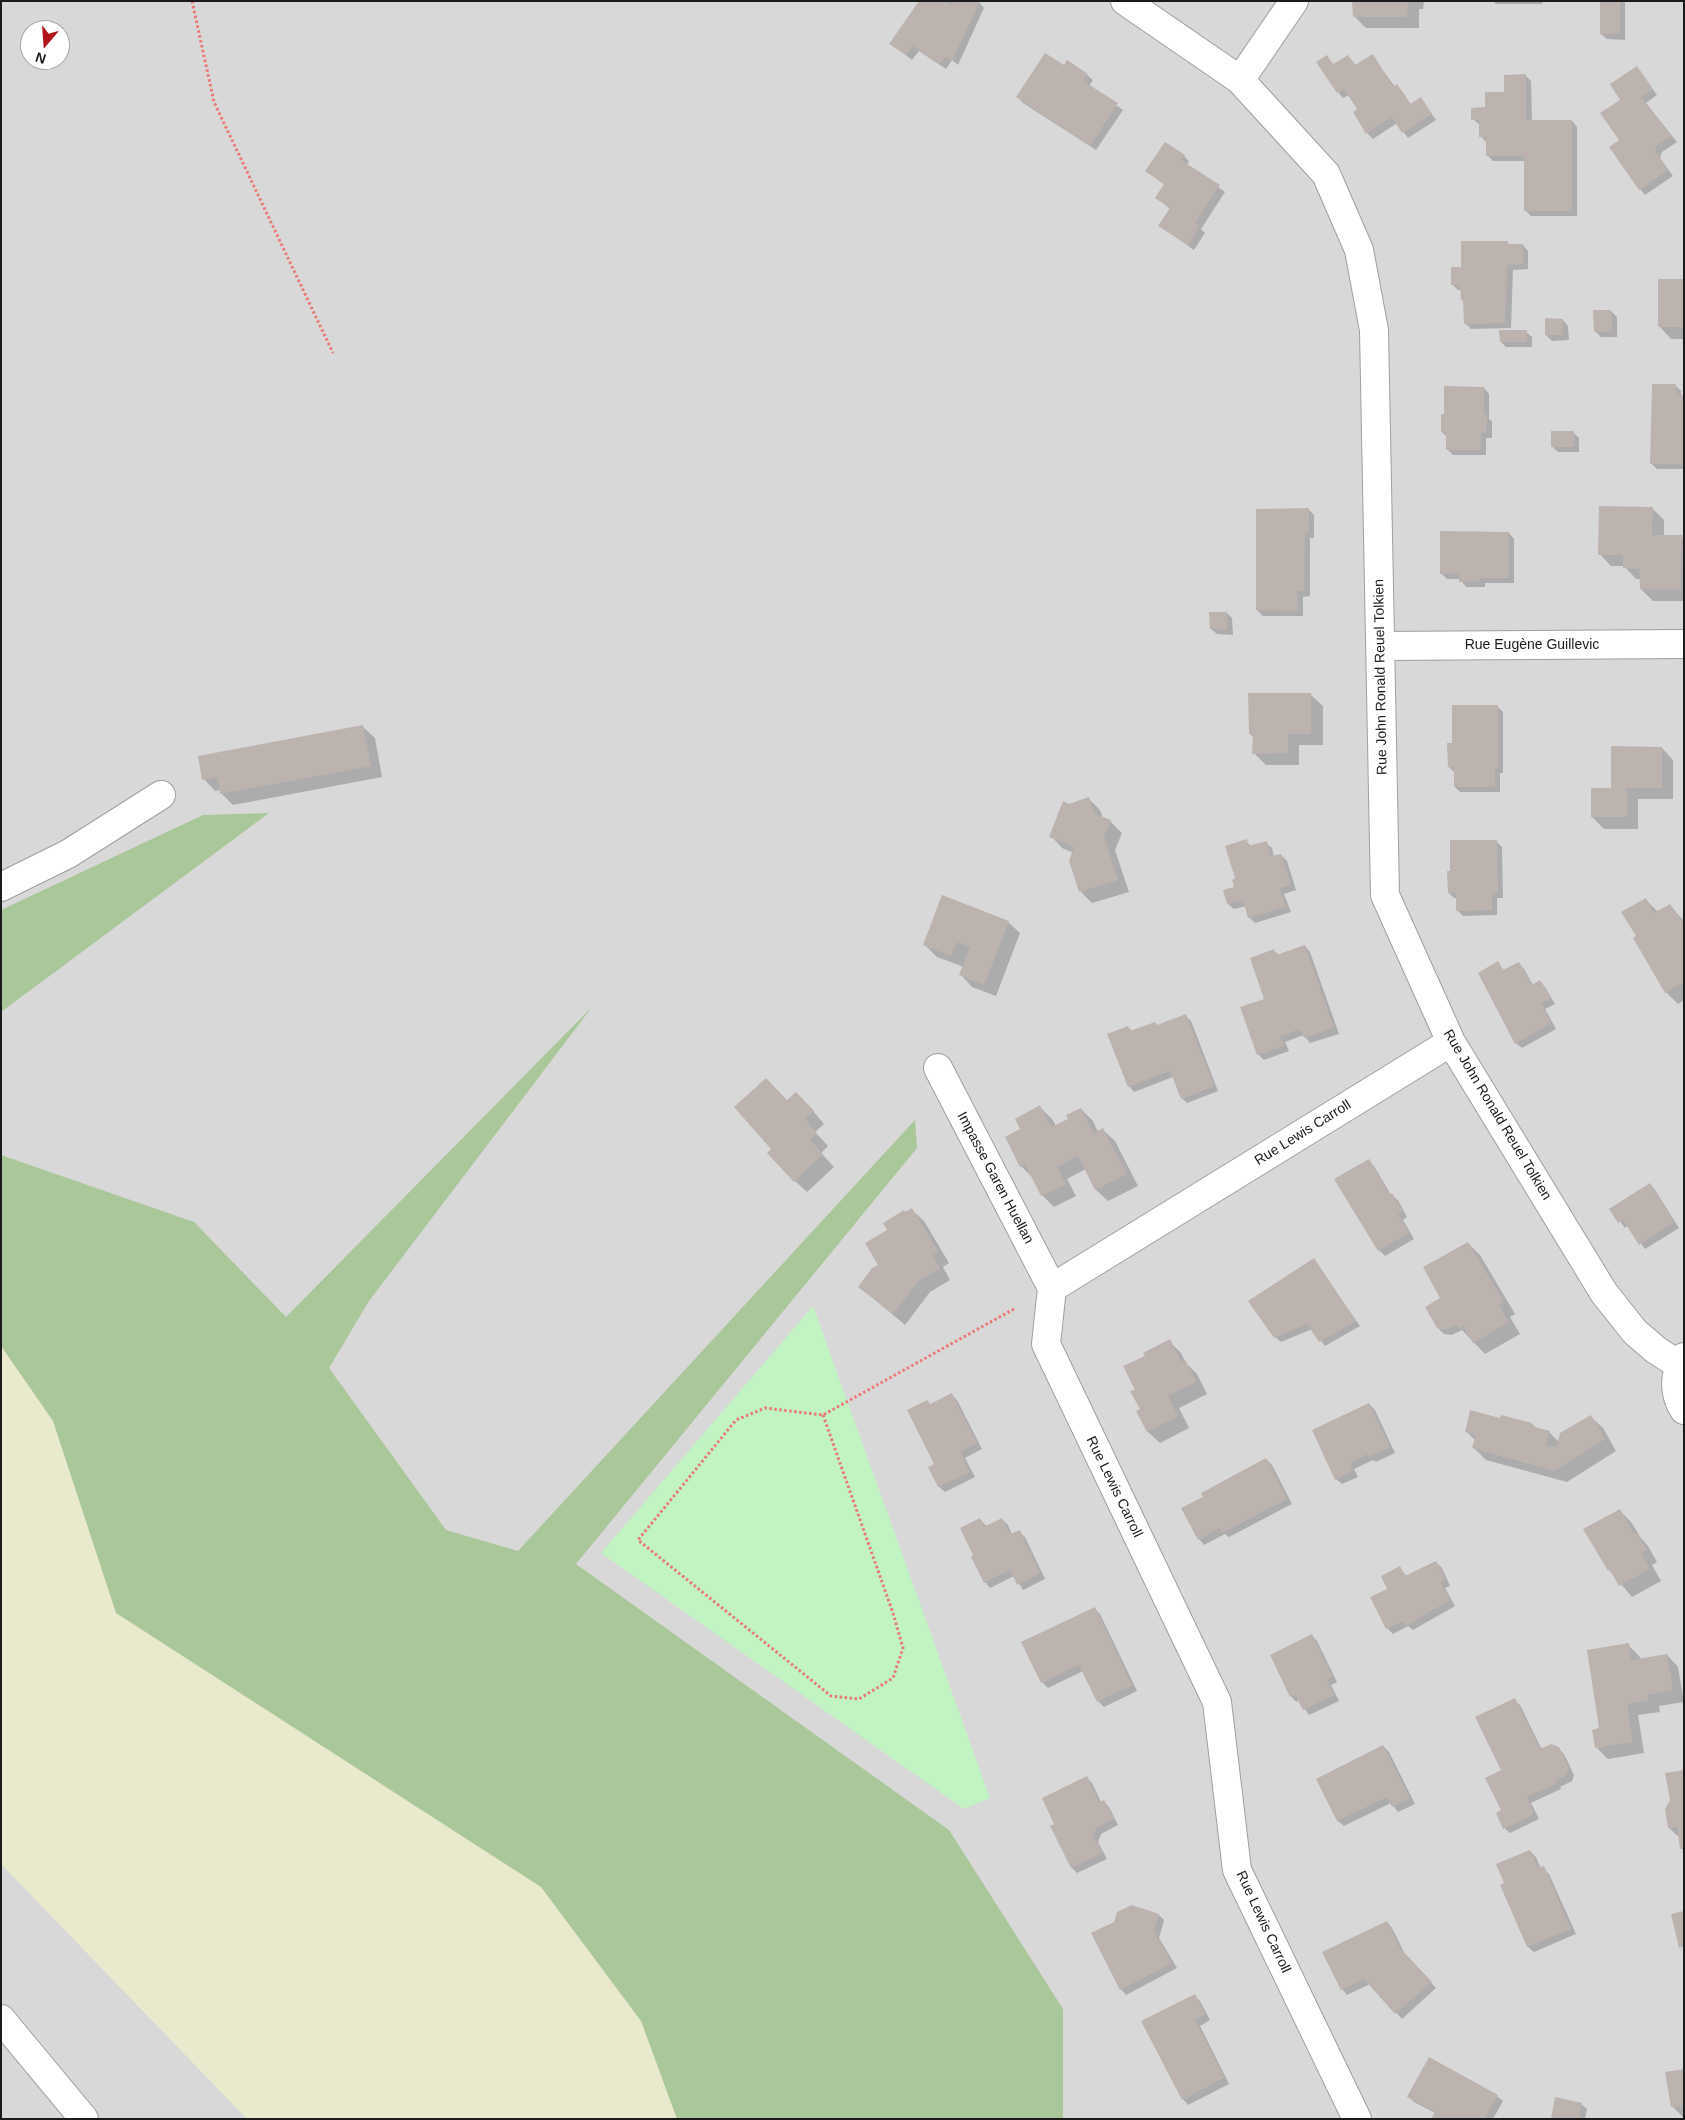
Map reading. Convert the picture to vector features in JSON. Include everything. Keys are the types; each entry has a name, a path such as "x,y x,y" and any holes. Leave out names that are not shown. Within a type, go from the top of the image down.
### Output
{"street":[{"name":"Rue John Ronald Reuel Tolkien","path":"1125,1 1240,80 1326,174 1359,250 1374,330 1385,895 1451,1042 1604,1293 1636,1332 1656,1350 1681,1361"},
{"path":"1240,80 1294,1"},
{"name":"Rue Eugène Guillevic","path":"1381,646 1684,644"},
{"path":"1,887 68,854 160,795"},
{"name":"Rue Lewis Carroll","path":"1357,2119 1237,1870 1217,1702 1046,1344 1052,1288 1451,1042"},
{"name":"Impasse Garen Huellan","path":"938,1068 1052,1288"},
{"path":"1681,1361 1676,1380 1677,1395 1684,1410"},
{"path":"1,2019 84,2119"}],"path":[{"path":"192,1 214,102 333,354"},
{"path":"823,1415 893,1613 903,1648 893,1678 860,1699 831,1696 638,1540 736,1420 765,1408 823,1415 1052,1288"}],"shaded area":[{"path":"1,1 1684,1 1684,2119 1,2119"}],"green space":[{"path":"269,813 1,1012 1,910 203,815"},
{"path":"592,1007 369,1301 329,1368 446,1530 518,1551 915,1120 917,1148 576,1564 949,1830 1063,2009 1063,2119 677,2119 641,2021 541,1887 116,1613 53,1421 1,1346 1,1155 194,1222 286,1317"},
{"path":"1,1252 836,2119 247,2119 1,1864"},
{"path":"813,1306 990,1798 964,1809 601,1553"}],"building":[{"path":"919,1 946,1 950,5 953,1 980,1 952,61 946,56 940,64 913,46 906,55 889,44"},
{"path":"1352,1 1408,1 1407,17 1353,17"},
{"path":"1600,1 1620,1 1620,34 1600,34"},
{"path":"1045,53 1064,65 1067,60 1088,74 1083,81 1118,103 1090,146 1016,97"},
{"path":"1373,54 1393,87 1397,84 1410,104 1421,97 1432,114 1402,133 1392,117 1366,134 1353,112 1357,109 1344,89 1337,93 1316,62 1327,55 1333,64 1348,55 1355,65"},
{"path":"1637,66 1653,89 1641,97 1672,136 1656,146 1655,154 1658,154 1668,170 1639,190 1609,147 1619,140 1600,113 1620,100 1610,84"},
{"path":"1526,74 1526,120 1572,120 1572,211 1524,211 1524,156 1486,156 1486,137 1479,137 1479,120 1471,120 1471,108 1485,107 1485,92 1504,92 1504,75"},
{"path":"1165,142 1185,155 1181,160 1220,185 1195,223 1200,226 1188,245 1158,226 1170,208 1155,198 1164,184 1145,171"},
{"path":"1461,241 1508,241 1508,244 1523,244 1523,264 1507,265 1505,323 1464,324 1460,285 1451,285 1451,267 1461,267"},
{"path":"1658,279 1684,279 1684,327 1658,327"},
{"path":"1593,310 1611,310 1612,332 1594,332"},
{"path":"1545,318 1563,319 1563,335 1545,335"},
{"path":"1499,330 1527,330 1527,342 1500,342"},
{"path":"1652,384 1676,384 1676,395 1684,395 1684,464 1650,464"},
{"path":"1444,386 1484,387 1484,414 1487,415 1486,433 1481,433 1481,450 1446,450 1446,432 1441,432 1441,414 1444,414"},
{"path":"1551,431 1574,431 1574,447 1551,447"},
{"path":"1599,506 1653,507 1652,535 1682,535 1681,590 1640,589 1639,569 1623,568 1623,555 1598,555"},
{"path":"1309,508 1309,533 1305,533 1304,591 1297,591 1298,611 1256,610 1256,509"},
{"path":"1440,531 1509,532 1509,578 1480,578 1479,581 1459,582 1459,573 1440,574"},
{"path":"1209,612 1227,612 1227,630 1210,629"},
{"path":"1248,693 1311,693 1311,734 1288,734 1288,753 1252,754 1253,734 1249,734"},
{"path":"1452,705 1498,705 1498,768 1495,768 1495,787 1454,787 1454,768 1448,767 1447,743 1452,743"},
{"path":"363,725 371,766 220,794 217,777 202,780 198,756"},
{"path":"1611,746 1662,747 1662,788 1627,788 1627,817 1591,817 1591,788 1611,788"},
{"path":"1089,797 1095,814 1111,820 1104,837 1118,880 1079,892 1069,861 1074,847 1049,837 1063,801 1069,804"},
{"path":"1247,839 1248,846 1267,841 1271,856 1281,854 1291,885 1280,888 1286,907 1248,918 1243,900 1227,904 1223,890 1234,887 1232,880 1235,878 1225,846"},
{"path":"1450,840 1497,840 1498,893 1492,893 1492,910 1456,911 1456,893 1448,893 1447,871 1450,871"},
{"path":"942,895 1009,921 984,985 959,975 970,947 957,942 951,956 923,945"},
{"path":"1646,898 1654,913 1670,904 1684,924 1684,949 1682,950 1684,954 1684,982 1665,993 1633,938 1636,936 1621,912"},
{"path":"1305,945 1334,1028 1304,1038 1300,1029 1280,1036 1284,1046 1257,1055 1240,1007 1264,999 1250,958 1274,949 1276,955"},
{"path":"1498,961 1503,970 1519,962 1532,985 1540,980 1551,998 1541,1003 1551,1023 1515,1044 1478,973"},
{"path":"1186,1014 1214,1086 1181,1099 1170,1071 1128,1087 1107,1034 1128,1026 1130,1031 1155,1022 1157,1025"},
{"path":"766,1078 787,1100 796,1092 814,1111 805,1119 817,1133 810,1140 823,1154 794,1182 767,1153 771,1149 734,1107"},
{"path":"1040,1105 1051,1127 1068,1119 1066,1115 1081,1108 1094,1133 1103,1128 1127,1174 1095,1190 1078,1156 1057,1167 1066,1184 1041,1196 1025,1164 1020,1167 1005,1137 1020,1129 1015,1119"},
{"path":"1369,1159 1390,1195 1392,1193 1403,1211 1398,1214 1409,1233 1378,1251 1334,1179"},
{"path":"1650,1183 1674,1222 1639,1245 1623,1220 1618,1223 1609,1209"},
{"path":"912,1208 938,1251 932,1255 940,1268 919,1281 893,1314 858,1287 872,1268 878,1265 865,1243 887,1230 883,1223 904,1210 905,1212"},
{"path":"1468,1242 1504,1302 1499,1305 1509,1322 1473,1343 1463,1326 1459,1328 1457,1324 1445,1330 1437,1328 1425,1307 1440,1298 1423,1267"},
{"path":"1314,1258 1356,1321 1319,1342 1307,1324 1274,1338 1248,1301"},
{"path":"1170,1339 1181,1362 1185,1360 1196,1382 1168,1396 1178,1416 1147,1432 1136,1411 1140,1409 1130,1391 1135,1390 1123,1366 1145,1356 1143,1353"},
{"path":"952,1393 977,1443 960,1452 970,1472 938,1487 928,1467 934,1464 907,1410 927,1400 930,1404"},
{"path":"1369,1403 1390,1447 1369,1457 1368,1454 1350,1463 1353,1471 1335,1480 1312,1430"},
{"path":"1470,1410 1500,1418 1501,1415 1532,1423 1531,1426 1550,1431 1546,1445 1557,1447 1560,1433 1591,1415 1605,1439 1554,1471 1472,1448 1476,1435 1465,1432"},
{"path":"1266,1458 1287,1499 1222,1533 1220,1528 1198,1540 1181,1508 1203,1497 1201,1493"},
{"path":"1620,1509 1634,1534 1637,1533 1647,1550 1641,1553 1650,1569 1619,1586 1583,1529"},
{"path":"980,1518 984,1527 1002,1518 1010,1534 1020,1530 1040,1573 1017,1585 1010,1570 984,1583 971,1557 973,1555 960,1528"},
{"path":"1436,1561 1446,1580 1440,1582 1450,1600 1406,1626 1403,1621 1386,1629 1370,1597 1387,1589 1381,1576 1400,1566 1405,1576"},
{"path":"1095,1607 1132,1685 1097,1702 1079,1665 1041,1683 1021,1642"},
{"path":"1312,1634 1332,1676 1327,1679 1334,1695 1303,1710 1295,1695 1290,1697 1270,1655"},
{"path":"1629,1643 1631,1660 1667,1654 1673,1690 1648,1695 1649,1700 1627,1704 1633,1742 1595,1748 1592,1730 1599,1728 1587,1650"},
{"path":"1515,1698 1540,1749 1551,1744 1559,1747 1569,1768 1566,1776 1556,1781 1557,1783 1527,1797 1534,1814 1503,1829 1496,1813 1501,1810 1485,1778 1501,1770 1475,1717"},
{"path":"1383,1745 1410,1798 1392,1807 1387,1797 1337,1821 1316,1779"},
{"path":"1684,1770 1684,1848 1680,1849 1677,1827 1668,1828 1665,1809 1670,1800 1665,1773"},
{"path":"1087,1776 1099,1802 1104,1800 1114,1819 1096,1828 1093,1836 1103,1853 1071,1868 1050,1826 1054,1824 1042,1798"},
{"path":"1530,1850 1538,1868 1544,1866 1571,1929 1527,1947 1500,1885 1504,1883 1496,1864"},
{"path":"1132,1905 1159,1914 1154,1932 1172,1963 1120,1990 1091,1933 1114,1922 1117,1912"},
{"path":"1684,1911 1684,1946 1679,1948 1671,1914"},
{"path":"1387,1921 1400,1948 1432,1982 1395,2014 1364,1979 1341,1990 1322,1952"},
{"path":"1195,1994 1205,2014 1195,2020 1224,2078 1182,2100 1141,2021"},
{"path":"1429,2057 1498,2095 1484,2119 1431,2119 1435,2112 1407,2097"},
{"path":"1684,2069 1684,2105 1671,2107 1665,2072"},
{"path":"1555,2097 1582,2103 1579,2116 1581,2119 1551,2119"}]}
